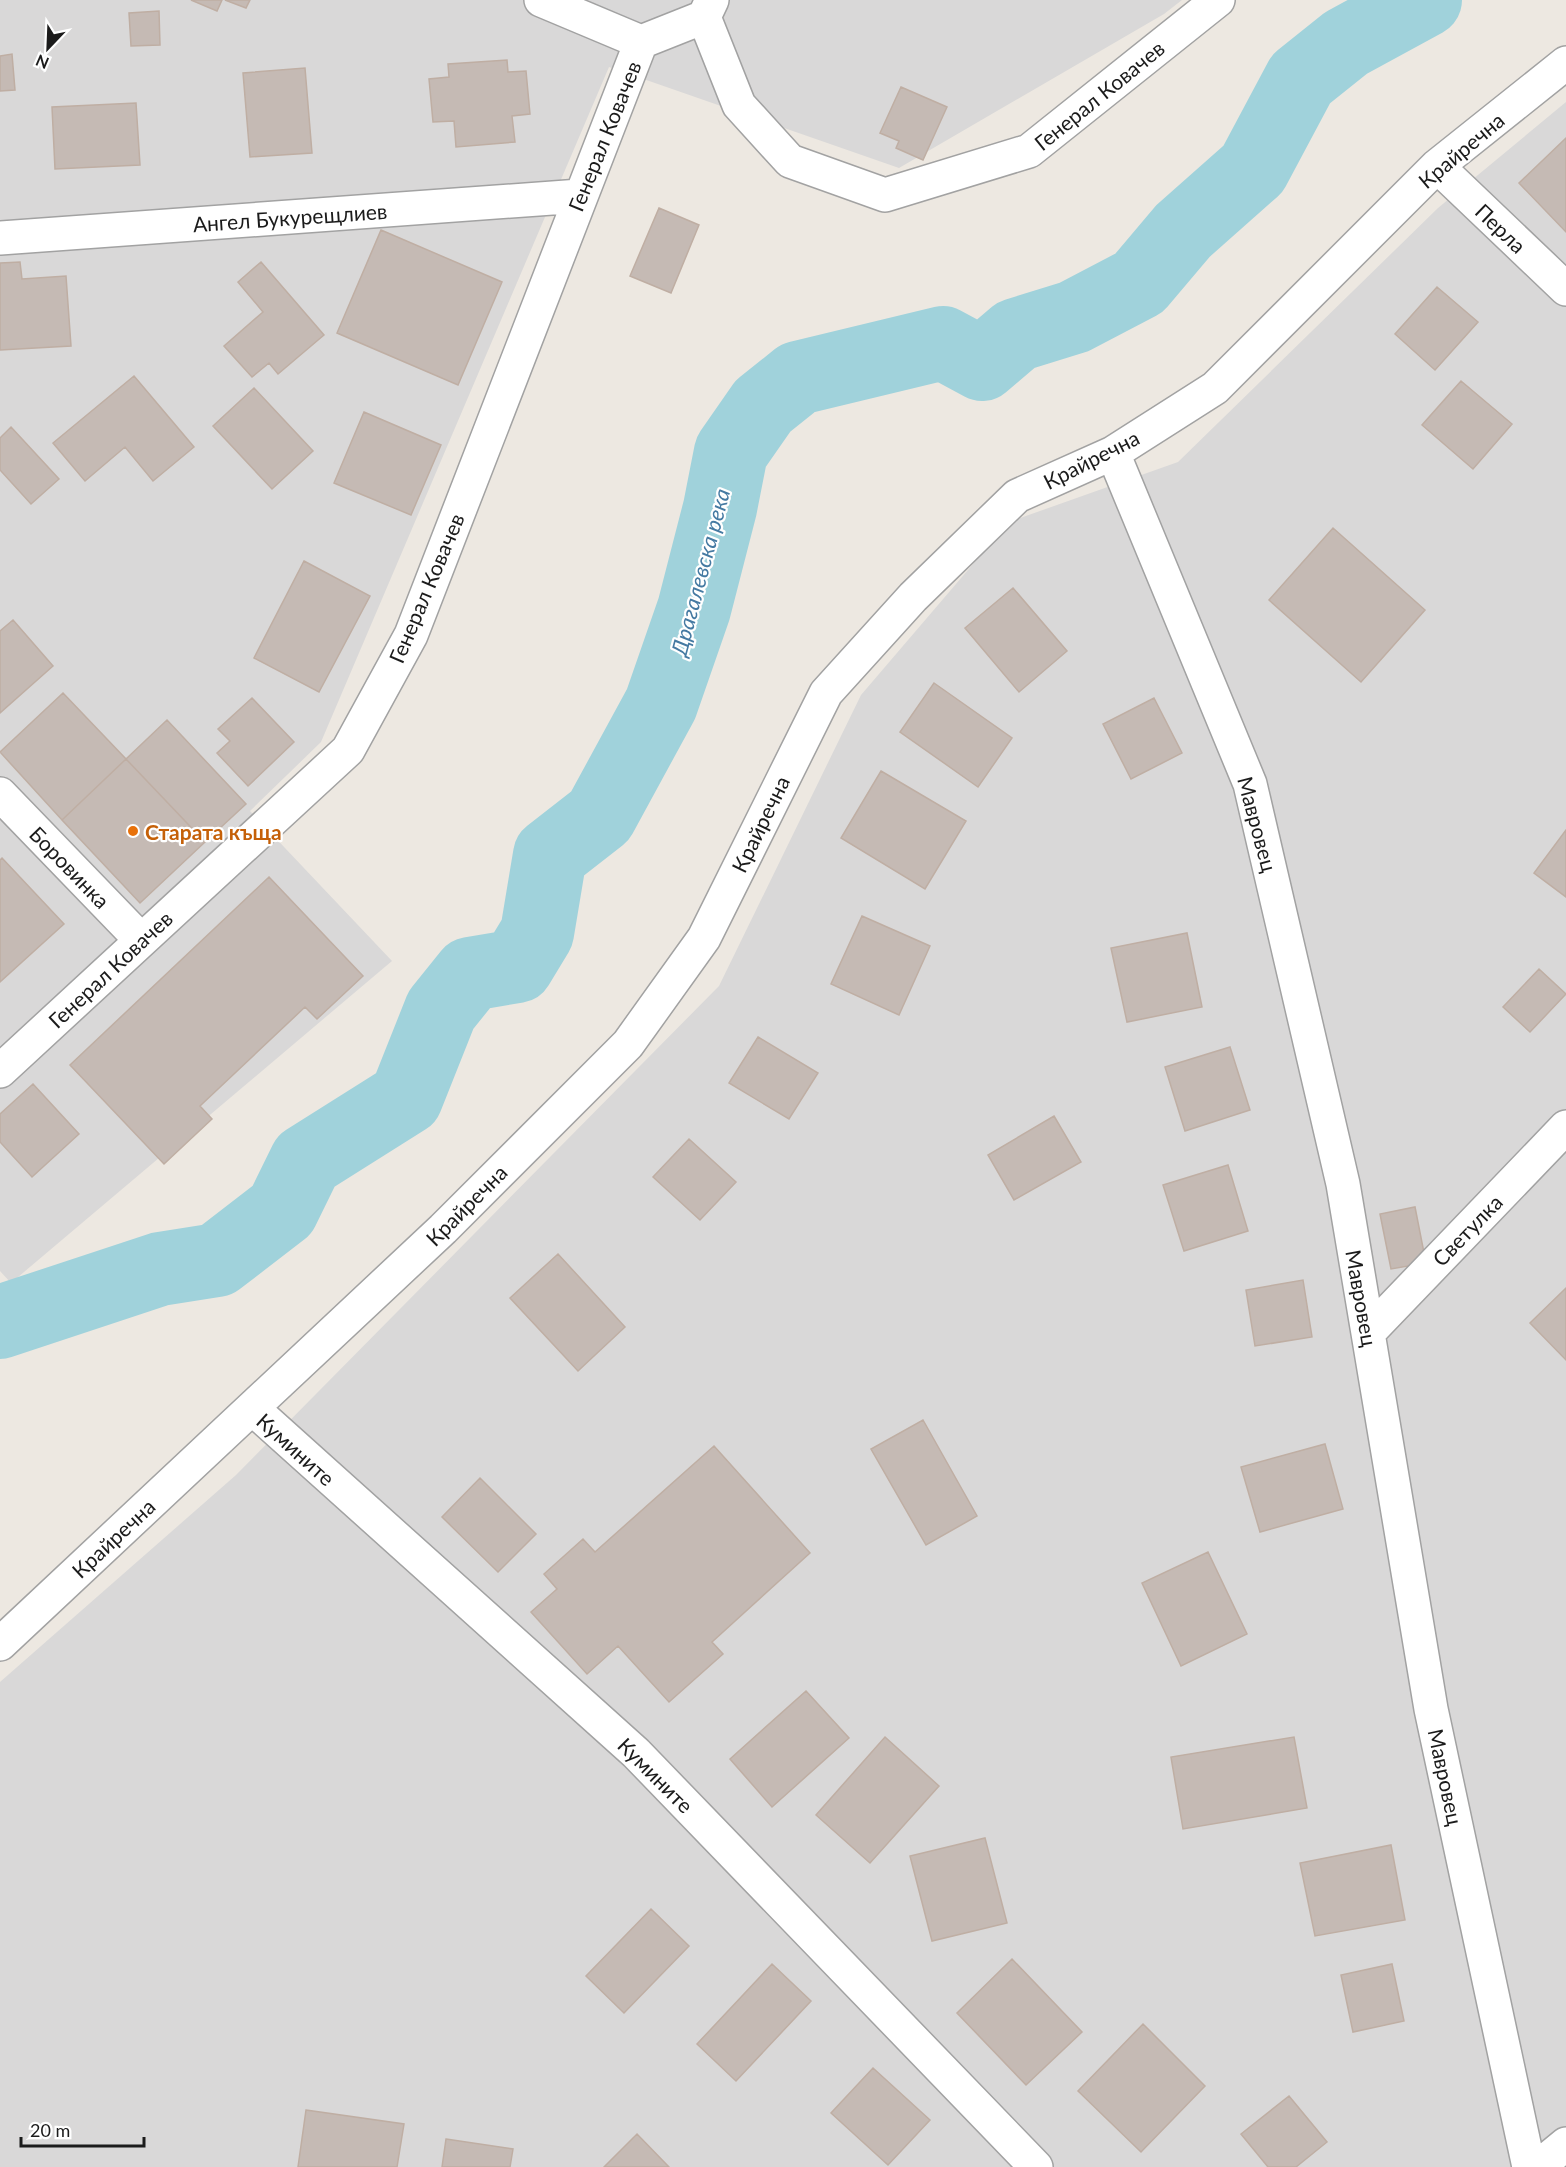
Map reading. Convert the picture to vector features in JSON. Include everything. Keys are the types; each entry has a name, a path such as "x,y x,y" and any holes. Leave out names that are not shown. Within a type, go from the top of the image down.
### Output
{"street":[{"path":"541,0 641,42"},
{"name":"Генерал Ковачев","path":"0,1071 348,750 411,635 641,42 708,8 739,105 790,161 885,195 1029,151 1218,0"},
{"name":"Крайречна","path":"0,1644 443,1229 628,1044 704,938 826,693 913,597 1017,496 1113,453 1215,388 1437,166 1566,63"},
{"name":"Перла","path":"1437,166 1566,289"},
{"name":"Ангел Букурещлиев","path":"0,238 580,196"},
{"name":"Мавровец","path":"1113,453 1250,784 1343,1184 1431,1709 1529,2167"},
{"name":"Боровинка","path":"0,794 141,940"},
{"name":"Светулка","path":"1368,1333 1566,1127"},
{"name":"Кумините","path":"252,1408 636,1754 1036,2167"},
{"path":"1538,2167 1566,2144"}],"shaded area":[{"path":"0,0 1182,0 1164,14 899,168 609,67 321,742 250,811 392,961 11,1283 0,1271"},
{"path":"1566,102 1566,2167 0,2167 0,1682 236,1475 719,986 861,695 1009,522 1178,462 1438,208"}],"building":[{"path":"191,0 222,0 217,11"},
{"path":"225,0 250,0 246,8"},
{"path":"159,11 160,45 131,46 129,13"},
{"path":"12,54 15,90 0,91 0,56"},
{"path":"507,60 508,72 526,71 530,114 512,116 515,142 456,147 454,121 433,122 429,79 449,77 448,64"},
{"path":"305,68 312,153 250,157 243,73"},
{"path":"901,87 947,107 923,160 896,148 899,141 880,133"},
{"path":"136,103 140,165 55,169 52,107"},
{"path":"1566,138 1566,232 1519,183"},
{"path":"659,208 699,225 671,293 630,276"},
{"path":"381,230 502,282 458,385 337,333"},
{"path":"20,262 22,279 66,276 71,346 0,350 0,263"},
{"path":"261,262 324,335 278,374 269,363 252,377 224,346 263,312 238,282"},
{"path":"1437,287 1478,322 1435,370 1395,334"},
{"path":"134,376 194,447 153,481 125,447 85,481 53,443"},
{"path":"1461,381 1512,424 1473,469 1422,425"},
{"path":"254,388 313,451 272,489 213,426"},
{"path":"364,412 441,445 411,515 334,483"},
{"path":"11,427 59,479 31,504 0,470 0,438"},
{"path":"1333,528 1425,610 1361,682 1269,600"},
{"path":"304,561 370,596 319,692 254,658"},
{"path":"1013,588 1067,651 1019,692 965,628"},
{"path":"13,620 53,666 0,713 0,631"},
{"path":"934,683 1012,738 978,787 900,732"},
{"path":"63,693 126,759 62,820 0,752"},
{"path":"252,698 294,742 248,786 217,753 230,741 218,729"},
{"path":"1154,698 1182,753 1131,779 1103,724"},
{"path":"167,720 246,804 205,842 126,759"},
{"name":"Старата къща","path":"126,759 205,842 140,903 62,820"},
{"path":"881,771 966,821 925,889 841,838"},
{"path":"1566,830 1566,897 1534,873"},
{"path":"2,858 64,924 0,982 0,860"},
{"path":"269,877 363,976 317,1019 305,1007 200,1106 212,1119 164,1164 70,1065"},
{"path":"862,916 930,946 899,1015 831,984"},
{"path":"1187,933 1202,1007 1127,1022 1111,948"},
{"path":"1539,969 1566,994 1530,1032 1503,1007"},
{"path":"758,1037 818,1073 789,1119 729,1083"},
{"path":"1230,1047 1250,1110 1185,1131 1165,1067"},
{"path":"33,1084 79,1134 32,1177 0,1142 0,1114"},
{"path":"1054,1116 1081,1162 1014,1200 988,1155"},
{"path":"689,1139 736,1182 700,1220 653,1177"},
{"path":"1228,1165 1248,1231 1184,1251 1163,1185"},
{"path":"1415,1207 1426,1263 1391,1269 1380,1214"},
{"path":"558,1254 625,1327 578,1371 510,1298"},
{"path":"1303,1280 1312,1337 1255,1346 1246,1290"},
{"path":"1566,1288 1566,1360 1530,1323"},
{"path":"923,1420 977,1516 926,1545 871,1449"},
{"path":"1325,1444 1343,1509 1260,1532 1241,1467"},
{"path":"714,1446 810,1553 712,1642 723,1654 669,1702 618,1646 587,1674 531,1612 557,1589 544,1574 583,1539 595,1552"},
{"path":"480,1478 536,1534 498,1572 442,1517"},
{"path":"1208,1552 1247,1634 1181,1666 1142,1583"},
{"path":"806,1691 849,1738 772,1807 730,1759"},
{"path":"885,1737 939,1786 870,1863 816,1815"},
{"path":"1294,1737 1307,1808 1183,1829 1171,1757"},
{"path":"985,1838 1007,1923 932,1941 910,1856"},
{"path":"1391,1845 1405,1920 1315,1936 1300,1863"},
{"path":"651,1909 689,1946 624,2013 586,1976"},
{"path":"1012,1959 1082,2032 1026,2085 957,2013"},
{"path":"772,1964 811,2001 736,2081 697,2044"},
{"path":"1392,1964 1404,2021 1353,2032 1341,1975"},
{"path":"1143,2024 1205,2086 1141,2152 1078,2091"},
{"path":"873,2068 930,2120 888,2165 831,2113"},
{"path":"1289,2096 1327,2142 1296,2167 1268,2167 1241,2134"},
{"path":"306,2110 404,2124 397,2167 298,2167"},
{"path":"637,2134 669,2167 604,2167"},
{"path":"446,2139 513,2149 510,2167 442,2167"}],"waterway":[{"name":"Драгалевска река","path":"0,1322 160,1269 217,1260 282,1210 306,1161 406,1098 441,1010 470,974 517,966 537,933 550,855 600,816 661,704 694,609 720,508 731,452 763,406 798,378 943,343 982,364 1016,335 1074,317 1139,283 1183,231 1253,169 1301,79 1346,43 1425,0"}],"place":[{"name":"Старата къща","path":"133,831"}]}
